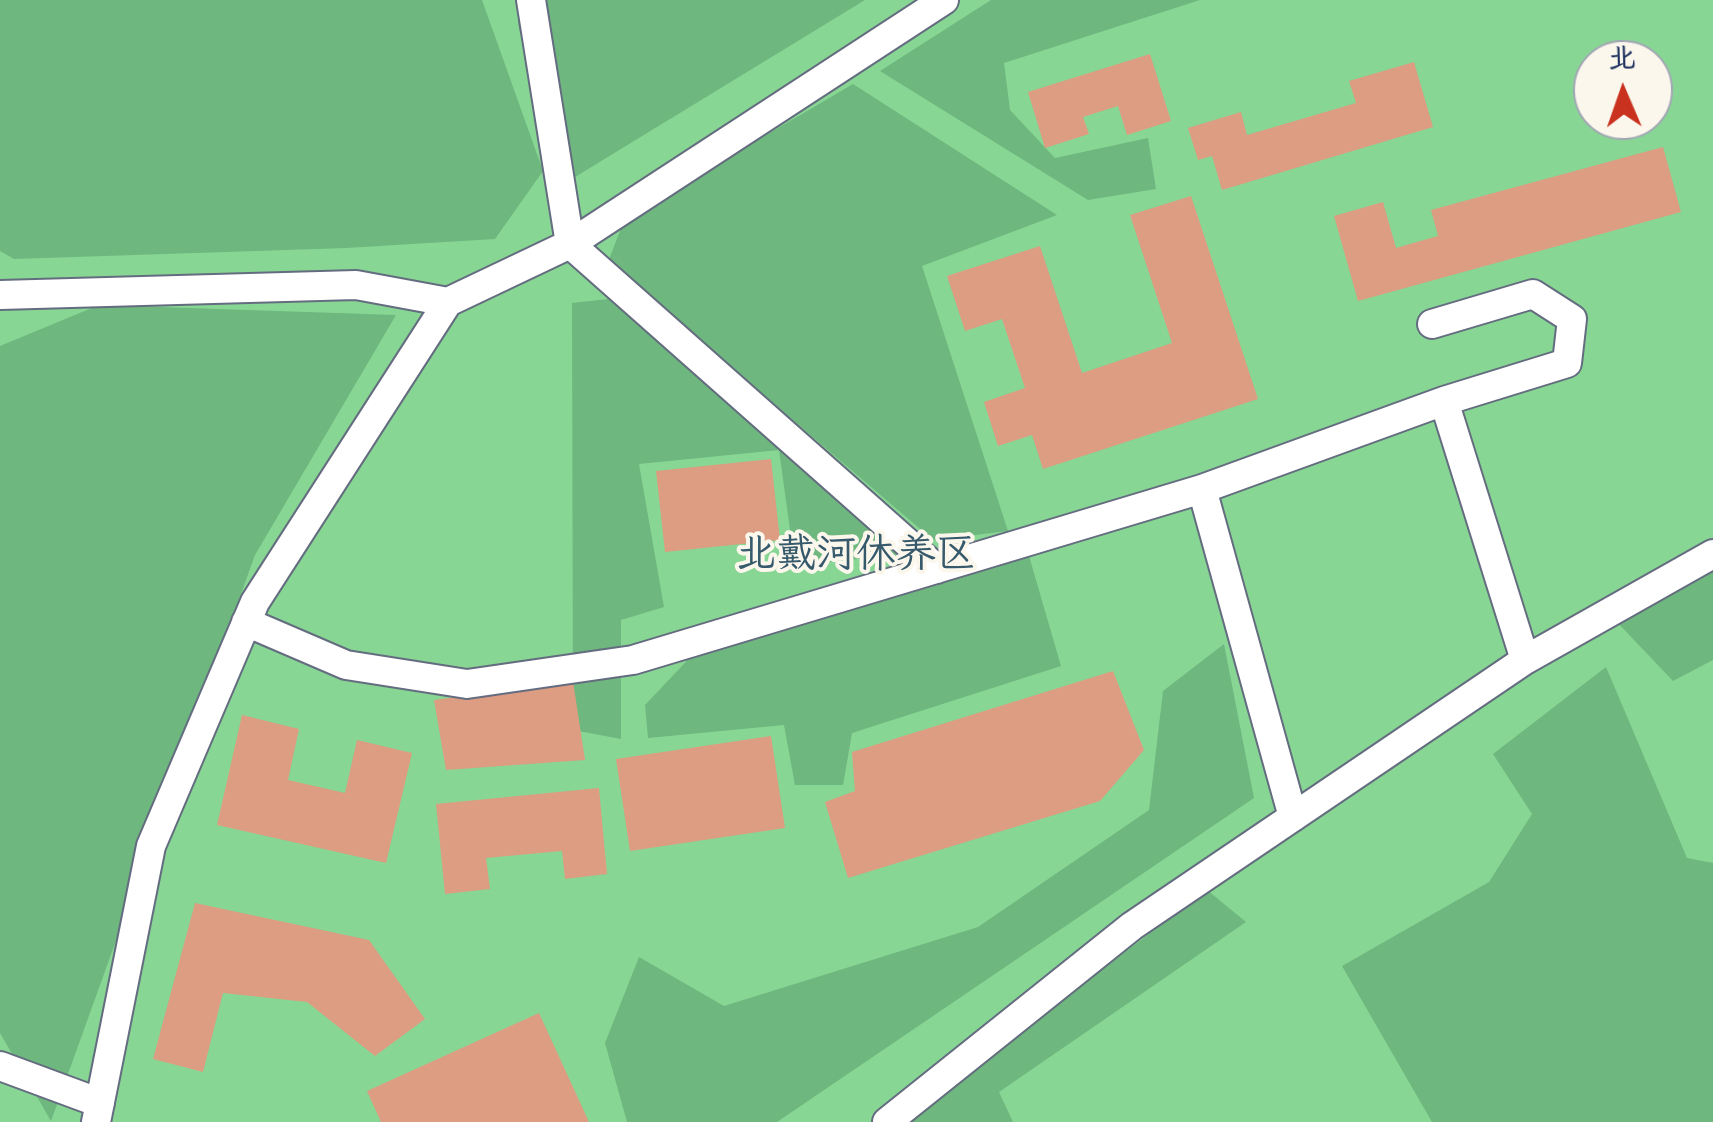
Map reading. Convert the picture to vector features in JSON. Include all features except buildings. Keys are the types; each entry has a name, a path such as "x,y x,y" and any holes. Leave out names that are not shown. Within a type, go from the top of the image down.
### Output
{"street":[{"path":"531,0 570,244 937,569"},
{"path":"0,1066 98,1113 150,846 246,622 255,602 448,302 570,244 944,0"},
{"path":"0,294 356,285 448,302"},
{"path":"246,622 346,665 467,684 633,660 1202,489 1444,400 1567,363 1572,319 1533,294 1432,324"},
{"path":"1444,400 1525,660"},
{"path":"1202,489 1293,817"},
{"path":"886,1122 1132,926 1525,660 1713,554"}],"green space":[{"name":"北戴河休养区","path":"0,0 1713,0 1713,1122 0,1122"},
{"path":"0,0 482,0 543,171 495,239 14,259 0,251"},
{"path":"518,0 865,0 557,188 518,24"},
{"path":"991,0 1200,0 1004,63 1010,110 1055,158 1148,138 1156,189 1088,200 880,71"},
{"path":"853,84 1057,215 922,266 1008,531 933,540 608,262 625,218"},
{"path":"608,299 911,553 795,566 779,450 639,464 664,607 621,620 621,739 573,730 572,303"},
{"path":"99,305 396,315 255,555 51,1121 0,1033 0,346"},
{"path":"1027,549 1061,666 852,733 843,785 795,785 784,725 648,738 645,705 697,650"},
{"path":"1713,569 1713,660 1673,681 1616,621"},
{"path":"1224,644 1254,798 777,1122 627,1122 605,1043 639,957 724,1006 978,927 1149,810 1163,691"},
{"path":"1606,667 1687,858 1713,863 1713,1122 1432,1122 1342,966 1489,882 1532,814 1493,754"},
{"path":"1207,890 1246,922 999,1092 1013,1122 901,1122"}]}
